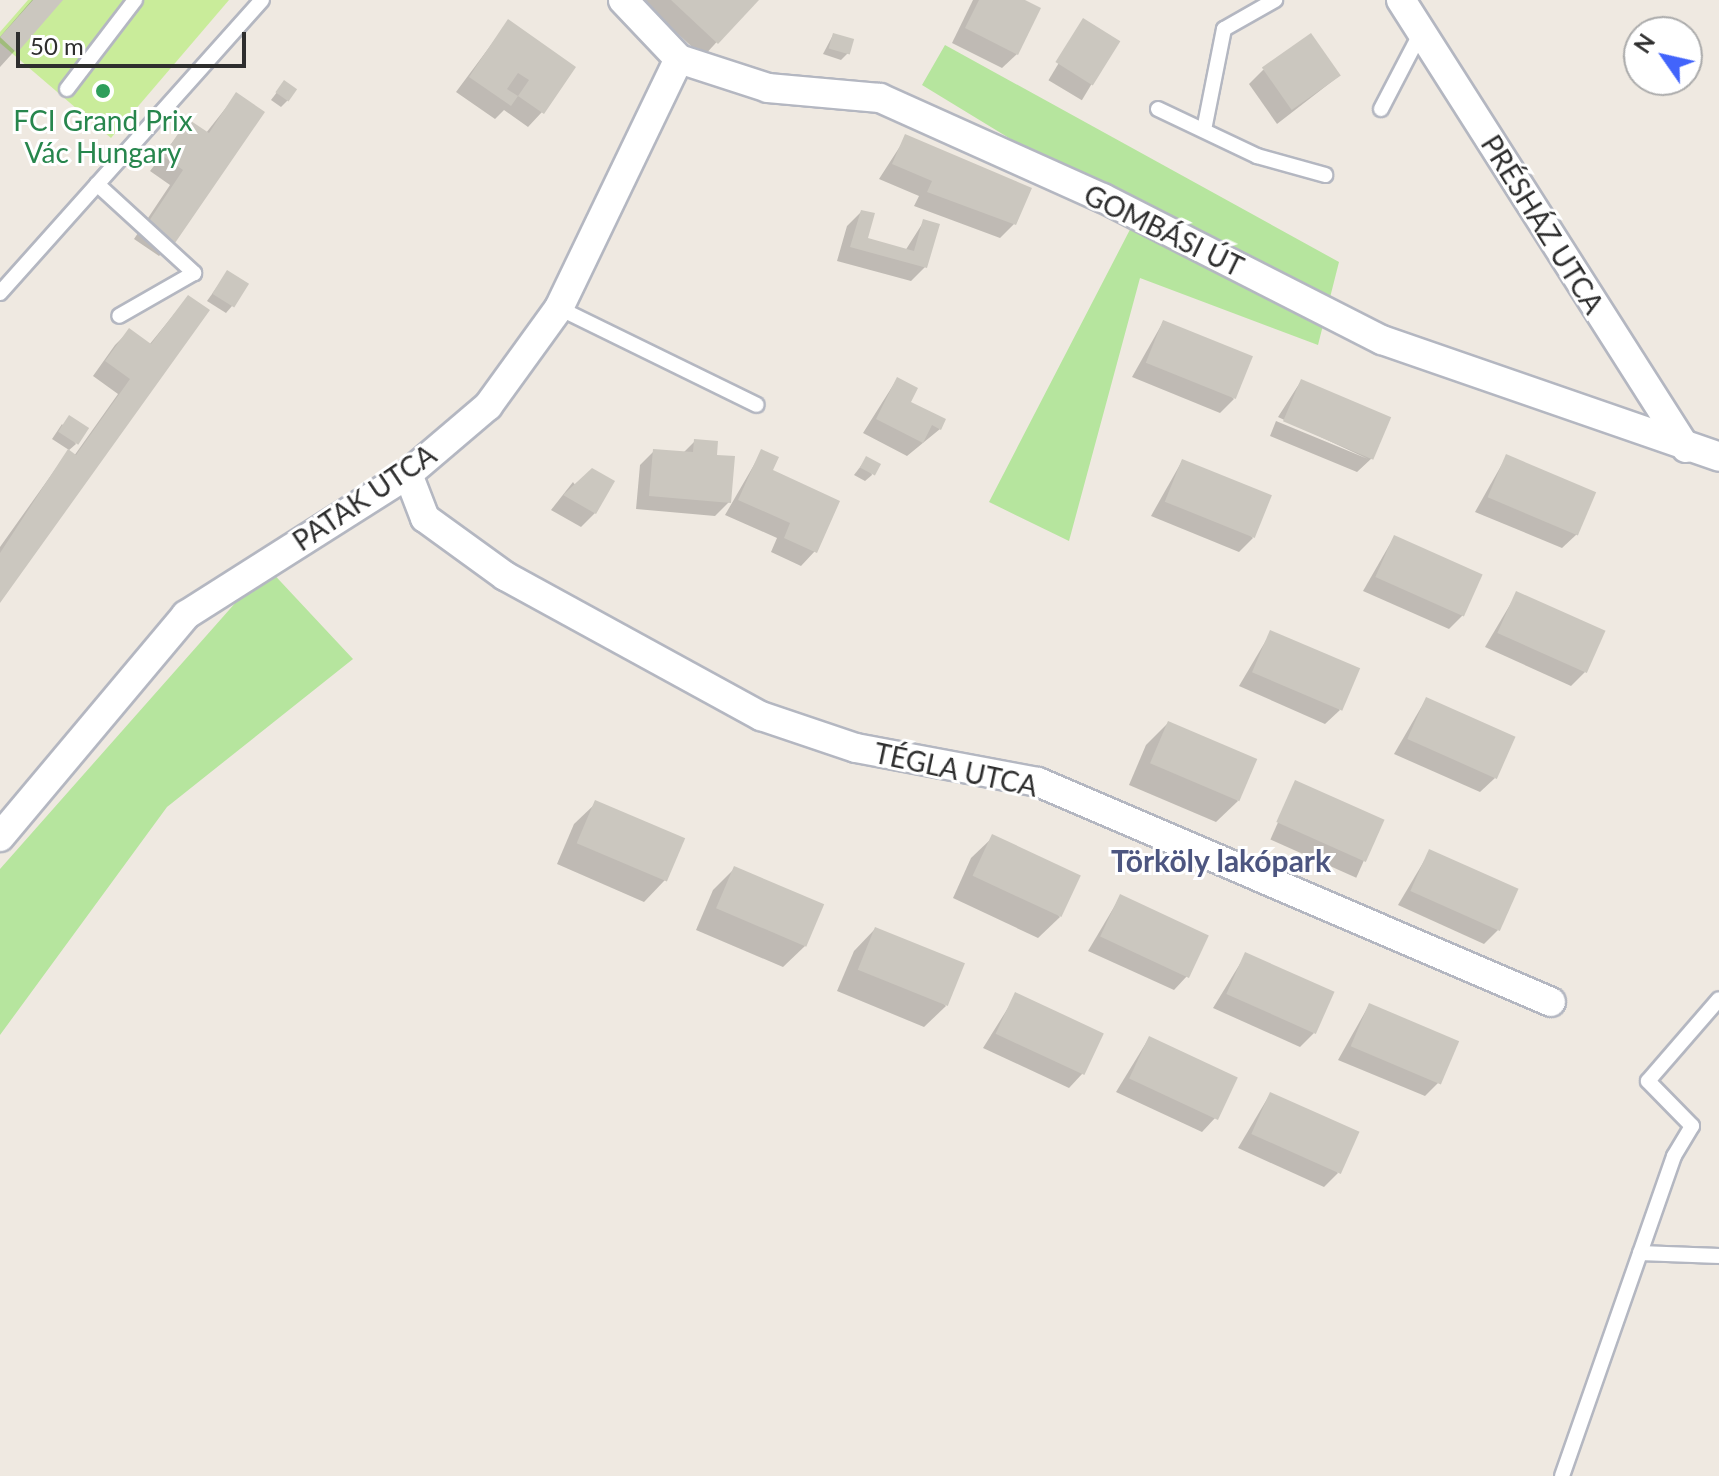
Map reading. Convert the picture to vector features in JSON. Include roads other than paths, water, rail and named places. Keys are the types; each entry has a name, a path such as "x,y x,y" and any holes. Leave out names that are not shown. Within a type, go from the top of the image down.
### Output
{"street":[{"name":"GOMBÁSI ÚT","path":"623,0 679,59 768,88 880,98 1103,198 1382,340 1719,457"},
{"name":"PRÉSHÁZ UTCA","path":"1401,0 1686,448"},
{"name":"PATAK UTCA","path":"0,837 186,615 408,474 488,406 559,308 679,59"},
{"name":"TÉGLA UTCA","path":"408,474 425,518 505,576 761,716 856,748 1038,782 1551,1002"}],"lane":[{"path":"67,89 135,0"},
{"path":"0,293 262,0"},
{"path":"1204,130 1224,29 1275,0"},
{"path":"1381,109 1421,32"},
{"path":"1158,109 1257,156 1325,175"},
{"path":"97,184 194,273 119,316"},
{"path":"559,308 757,405"},
{"path":"1562,1476 1674,1156 1692,1126 1648,1081 1719,999"},
{"path":"1640,1253 1719,1256"}],"place":[{"name":"FCI Grand Prix Vác Hungary","path":"103,91"}],"district":[{"name":"Törköly lakópark","path":"1221,860"}]}
